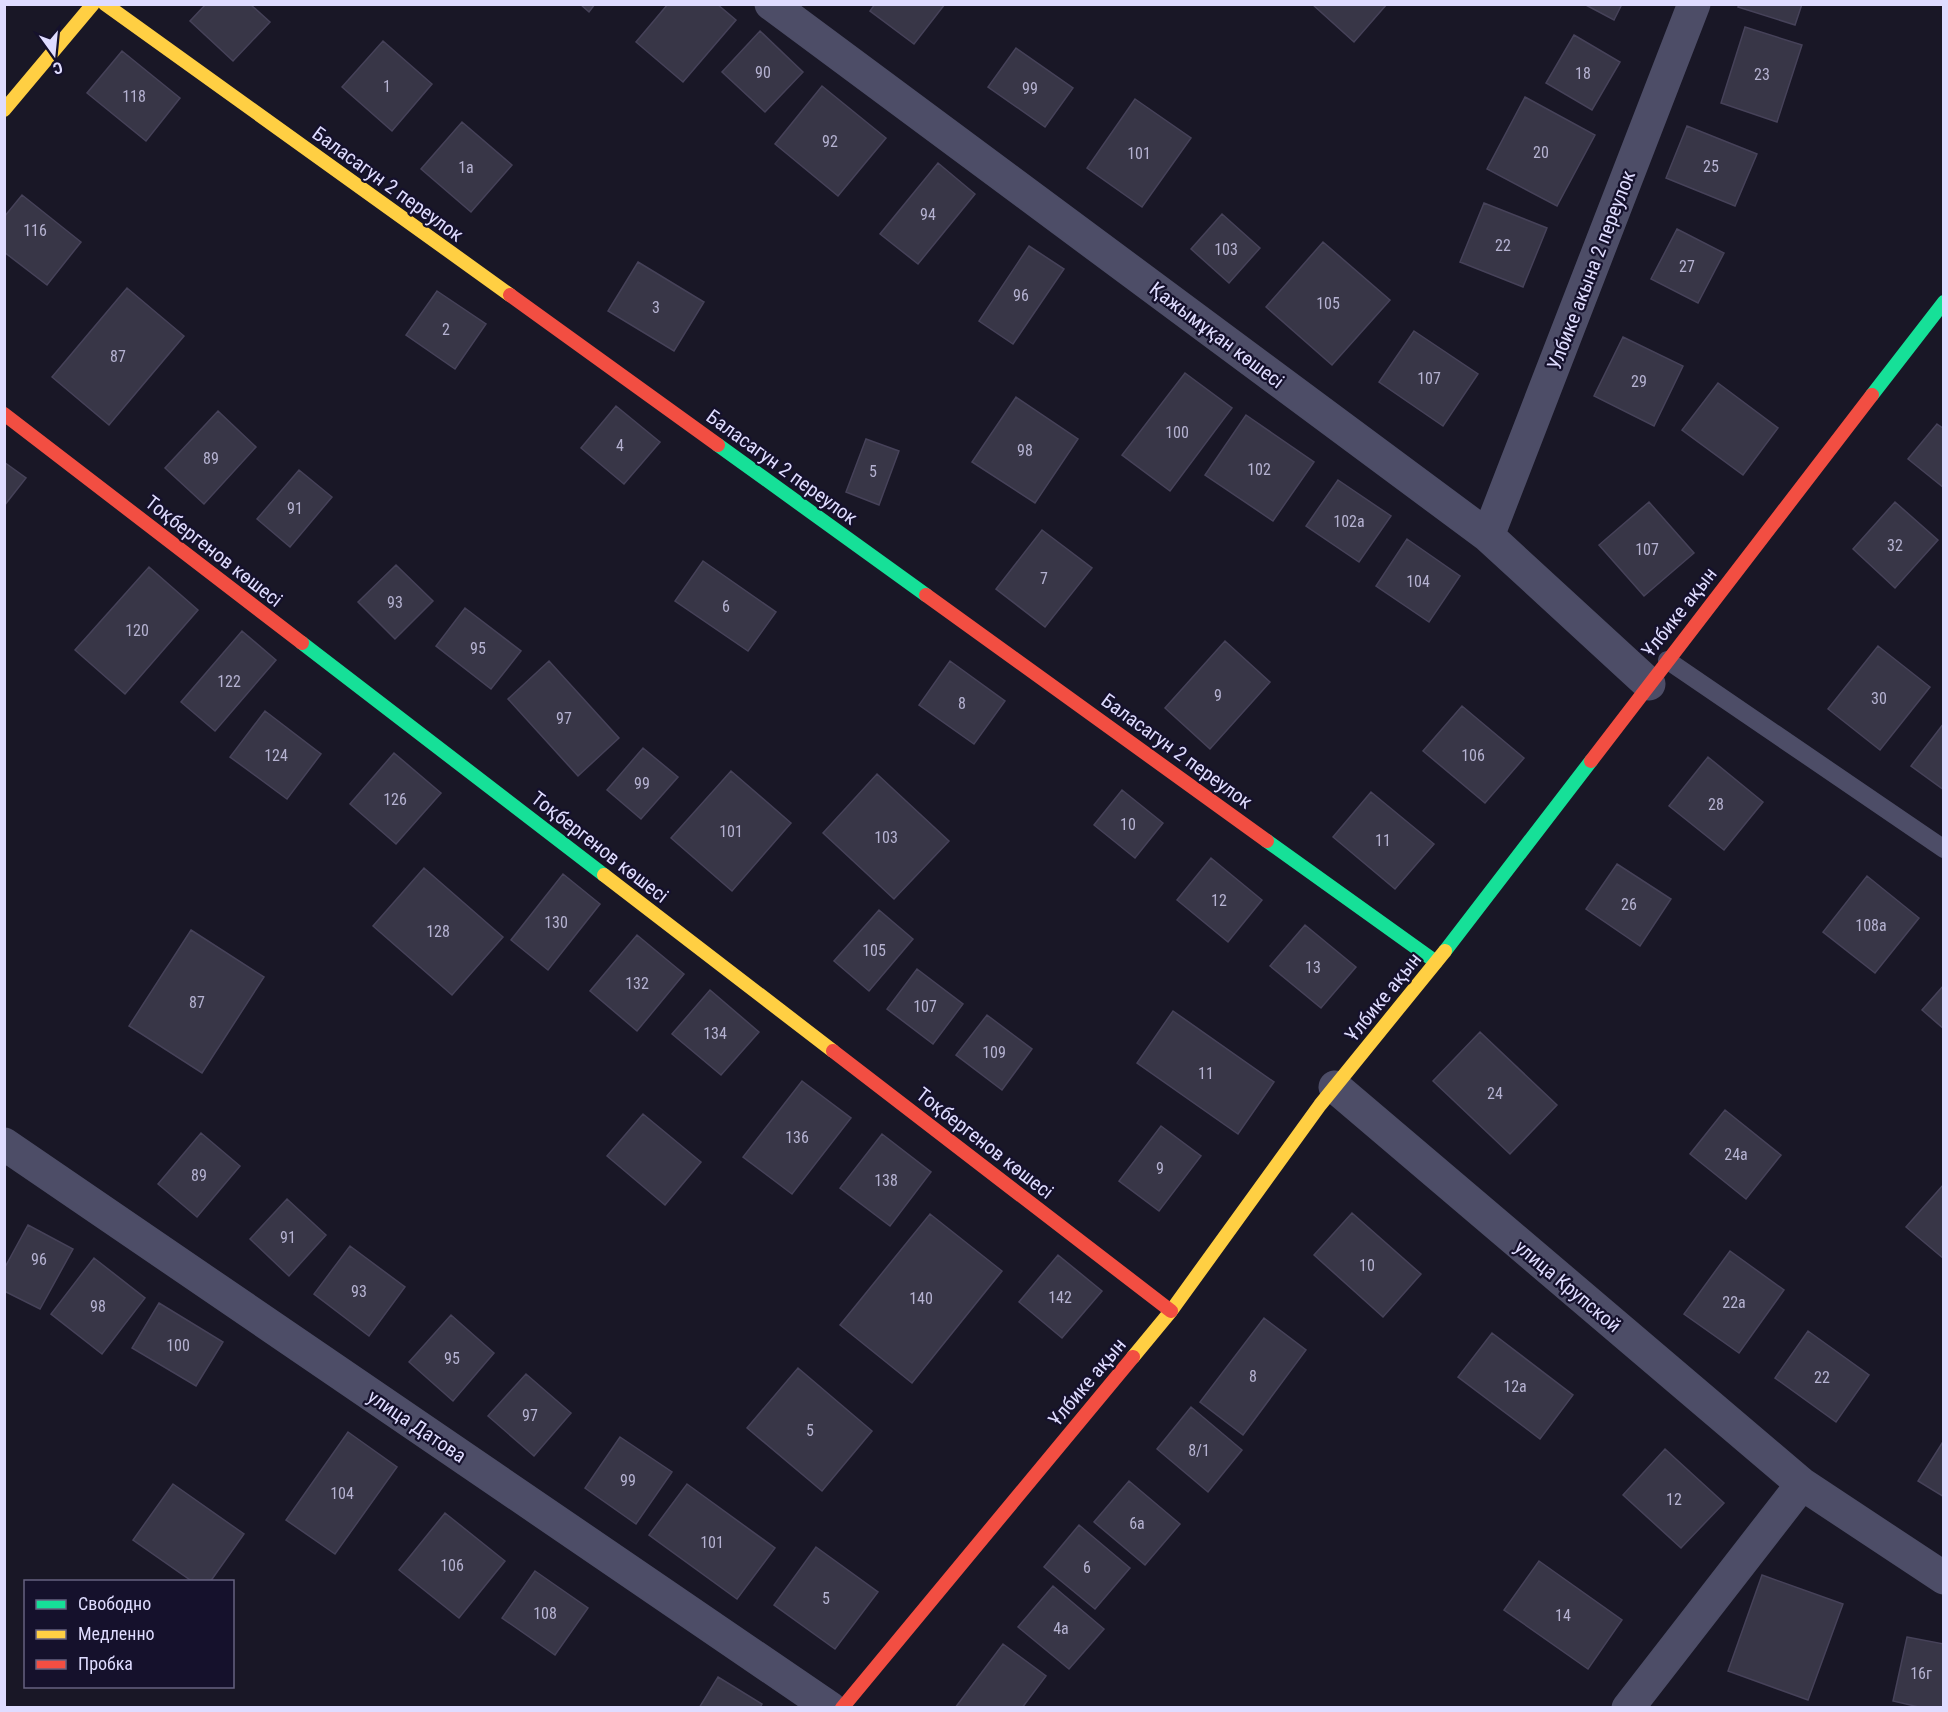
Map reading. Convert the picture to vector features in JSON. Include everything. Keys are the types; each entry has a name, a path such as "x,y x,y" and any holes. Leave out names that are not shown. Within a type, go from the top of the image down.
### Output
{"street":[{"path":"4,110 93,4"},
{"name":"Баласагун 2 переулок","path":"105,4 1436,962"},
{"name":"Қажымұқан көшесі","path":"771,4 1488,536 1658,672"},
{"name":"Улбике акына 2 переулок","path":"1488,536 1694,4"},
{"name":"Ұлбике ақын","path":"842,1707 1171,1311 1320,1105 1436,962 1944,302"},
{"name":"Тоқбергенов көшесі","path":"4,414 1171,1311"},
{"name":"улица Крупской","path":"1335,1087 1802,1484 1944,1578"},
{"name":"улица Датова","path":"4,1144 830,1707"},
{"path":"1628,1707 1802,1484"}],"lane":[{"path":"1658,672 1944,849"}],"building":[{"path":"206,4 250,4 270,22 233,61 190,21"},
{"path":"580,4 595,4 589,12"},
{"path":"668,4 717,4 736,20 683,82 636,42"},
{"path":"875,4 945,4 914,44 870,11"},
{"path":"1312,4 1387,4 1354,42"},
{"path":"1584,4 1622,4 1614,20"},
{"path":"1739,4 1802,4 1795,25 1738,7"},
{"path":"1745,27 1802,45 1777,122 1721,103"},
{"path":"760,31 803,72 765,112 722,72"},
{"path":"1574,35 1620,62 1592,110 1546,83"},
{"path":"383,41 432,84 392,131 342,87"},
{"path":"1016,48 1073,88 1045,127 988,87"},
{"path":"122,51 180,98 146,141 87,93"},
{"path":"822,86 886,138 838,196 775,144"},
{"path":"1525,97 1595,135 1557,206 1487,169"},
{"path":"1135,99 1191,138 1142,207 1087,168"},
{"path":"462,122 512,165 471,212 421,169"},
{"path":"1687,126 1757,154 1735,206 1666,178"},
{"path":"938,163 975,194 918,264 880,234"},
{"path":"22,195 81,242 47,285 4,252 4,217"},
{"path":"1484,203 1547,228 1523,287 1460,262"},
{"path":"1222,214 1260,248 1229,283 1191,249"},
{"path":"1677,229 1724,253 1698,303 1651,279"},
{"path":"1323,242 1390,300 1332,365 1266,307"},
{"path":"1029,246 1064,269 1013,344 979,321"},
{"path":"638,262 704,302 674,351 608,311"},
{"path":"127,288 184,336 109,425 52,377"},
{"path":"437,291 486,324 455,369 406,335"},
{"path":"1414,331 1478,374 1443,426 1379,382"},
{"path":"1623,337 1683,366 1654,426 1594,396"},
{"path":"1185,373 1232,408 1170,491 1122,455"},
{"path":"1718,383 1778,428 1743,475 1682,430"},
{"path":"1016,397 1078,439 1035,503 972,462"},
{"path":"616,406 660,442 624,484 581,448"},
{"path":"218,411 256,447 204,504 165,468"},
{"path":"1246,415 1314,462 1273,521 1205,475"},
{"path":"1937,424 1944,429 1944,488 1908,459"},
{"path":"866,439 899,451 879,505 846,492"},
{"path":"4,462 26,478 4,506"},
{"path":"299,470 332,497 290,547 257,519"},
{"path":"1338,480 1391,516 1359,562 1306,526"},
{"path":"1649,502 1694,553 1644,596 1599,545"},
{"path":"1895,502 1938,540 1895,588 1853,549"},
{"path":"1042,530 1092,568 1045,627 996,589"},
{"path":"1407,539 1460,576 1429,622 1376,586"},
{"path":"703,561 776,612 748,651 675,601"},
{"path":"396,565 433,601 395,639 358,602"},
{"path":"149,567 198,610 125,694 75,650"},
{"path":"465,608 521,651 491,689 436,646"},
{"path":"242,631 276,660 215,731 181,702"},
{"path":"1225,641 1270,682 1210,749 1165,708"},
{"path":"1878,646 1930,687 1880,750 1828,709"},
{"path":"549,661 619,738 578,776 508,699"},
{"path":"950,661 1005,701 974,744 919,705"},
{"path":"1462,706 1524,758 1485,803 1423,751"},
{"path":"265,711 321,754 287,799 230,757"},
{"path":"1944,723 1944,790 1911,766"},
{"path":"643,748 678,777 641,819 607,790"},
{"path":"394,753 441,793 396,844 350,804"},
{"path":"1708,757 1763,802 1724,850 1669,806"},
{"path":"731,771 791,823 732,891 671,838"},
{"path":"877,774 949,841 894,899 823,833"},
{"path":"1122,790 1163,823 1135,858 1094,825"},
{"path":"1371,792 1434,844 1395,889 1333,837"},
{"path":"1211,858 1262,900 1228,942 1177,900"},
{"path":"1617,864 1671,899 1640,946 1586,909"},
{"path":"424,868 503,937 452,995 373,926"},
{"path":"563,874 600,904 548,970 511,940"},
{"path":"1867,876 1919,918 1875,973 1823,932"},
{"path":"879,910 913,939 869,991 834,961"},
{"path":"1305,925 1356,967 1321,1008 1270,966"},
{"path":"191,930 264,977 202,1073 129,1026"},
{"path":"637,935 684,974 637,1031 590,991"},
{"path":"917,969 963,1004 933,1044 887,1009"},
{"path":"1944,985 1944,1029 1922,1010"},
{"path":"710,990 759,1032 721,1075 672,1034"},
{"path":"1173,1011 1274,1082 1238,1134 1137,1063"},
{"path":"987,1015 1032,1049 1002,1090 956,1055"},
{"path":"1480,1032 1557,1105 1510,1154 1433,1081"},
{"path":"802,1081 851,1118 792,1194 743,1157"},
{"path":"1725,1110 1781,1155 1746,1199 1690,1154"},
{"path":"643,1114 701,1162 665,1205 607,1156"},
{"path":"1161,1126 1201,1156 1159,1211 1119,1181"},
{"path":"201,1133 240,1166 197,1217 158,1184"},
{"path":"882,1134 931,1172 890,1226 840,1188"},
{"path":"1944,1184 1944,1259 1906,1227"},
{"path":"287,1199 326,1235 289,1276 250,1239"},
{"path":"1352,1213 1421,1274 1383,1317 1314,1255"},
{"path":"930,1214 1002,1271 912,1383 840,1325"},
{"path":"28,1225 73,1249 40,1309 4,1291 4,1269"},
{"path":"350,1246 405,1287 369,1336 314,1294"},
{"path":"1730,1251 1784,1290 1739,1353 1684,1314"},
{"path":"1058,1255 1102,1291 1062,1338 1019,1302"},
{"path":"94,1258 145,1298 102,1354 51,1314"},
{"path":"159,1303 223,1342 196,1386 132,1348"},
{"path":"451,1315 494,1353 453,1401 409,1362"},
{"path":"1264,1318 1306,1350 1243,1435 1200,1402"},
{"path":"1808,1331 1869,1375 1836,1422 1775,1378"},
{"path":"1492,1333 1573,1395 1540,1439 1458,1377"},
{"path":"798,1368 872,1431 822,1491 747,1428"},
{"path":"526,1374 571,1413 534,1456 488,1416"},
{"path":"1191,1407 1242,1450 1208,1492 1157,1449"},
{"path":"348,1432 397,1467 335,1554 286,1520"},
{"path":"620,1437 672,1472 636,1524 585,1488"},
{"path":"1944,1440 1944,1497 1918,1481"},
{"path":"1665,1449 1724,1503 1681,1548 1623,1495"},
{"path":"1129,1481 1180,1524 1145,1565 1094,1522"},
{"path":"173,1484 244,1534 211,1580 190,1580 133,1540"},
{"path":"687,1484 775,1548 737,1599 649,1535"},
{"path":"445,1513 505,1561 459,1618 399,1570"},
{"path":"1079,1525 1130,1568 1095,1609 1044,1567"},
{"path":"816,1547 878,1592 835,1649 774,1605"},
{"path":"1539,1561 1622,1620 1588,1669 1504,1610"},
{"path":"535,1571 588,1608 555,1655 502,1618"},
{"path":"1762,1575 1843,1604 1808,1700 1728,1671"},
{"path":"1053,1586 1104,1629 1069,1669 1018,1627"},
{"path":"1907,1637 1944,1644 1944,1708 1923,1708 1893,1701"},
{"path":"1003,1644 1046,1676 1022,1708 955,1708"},
{"path":"718,1677 762,1704 760,1708 699,1708"}],"traffic: fast":[{"path":"1872,395 1944,302"},
{"path":"718,445 926,595"},
{"path":"302,643 604,875"},
{"path":"1445,951 1591,761"},
{"path":"1267,841 1436,962"}],"traffic: slow":[{"path":"4,110 93,4"},
{"path":"105,4 510,295"},
{"path":"604,875 833,1051"},
{"path":"1133,1357 1171,1311 1320,1105 1445,951"}],"traffic: jam":[{"path":"510,295 718,445"},
{"path":"1591,761 1872,395"},
{"path":"4,414 302,643"},
{"path":"926,595 1267,841"},
{"path":"833,1051 1171,1311"},
{"path":"842,1708 1133,1357"}]}
